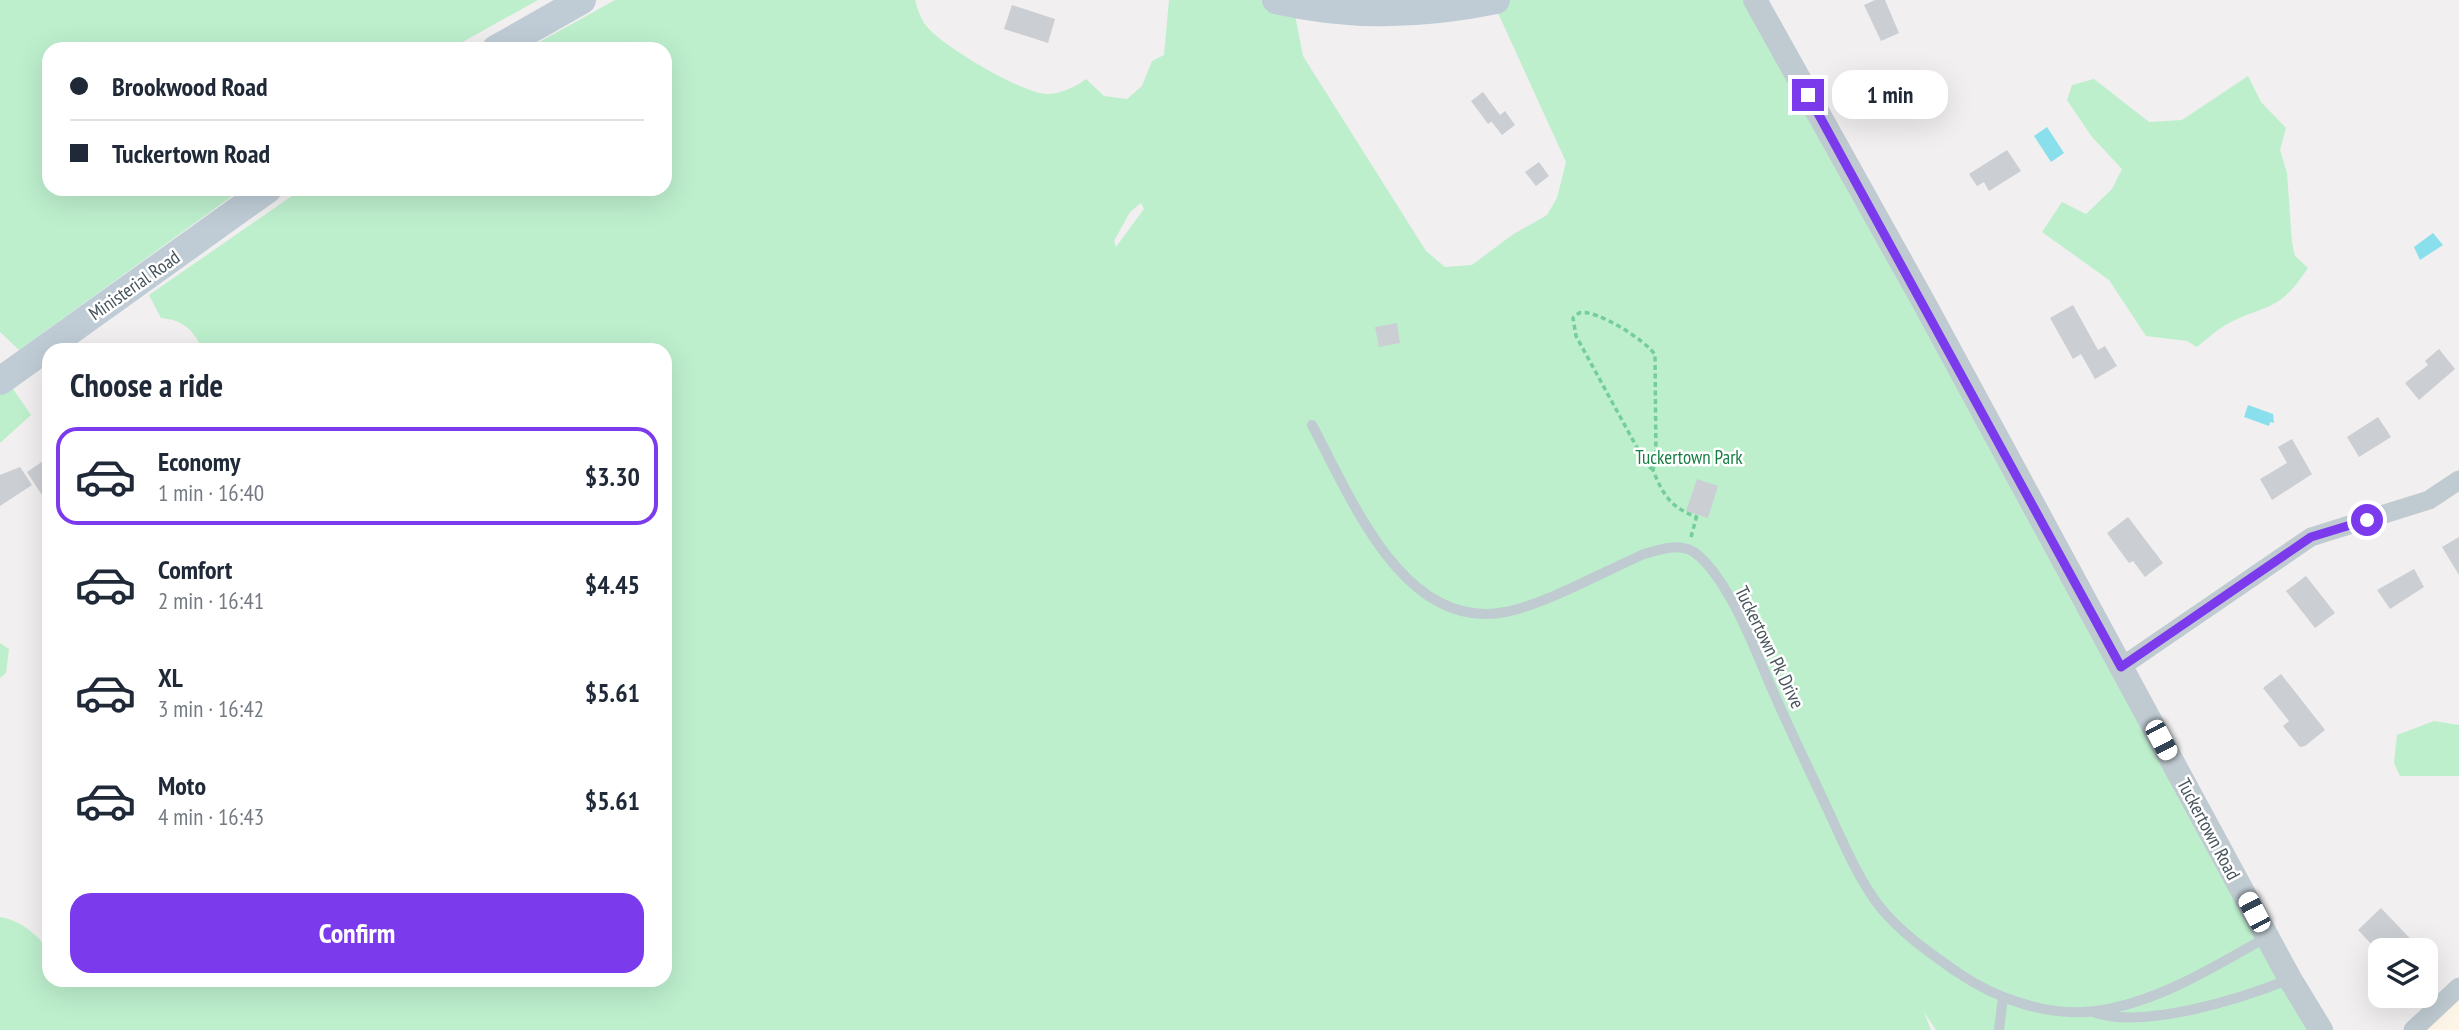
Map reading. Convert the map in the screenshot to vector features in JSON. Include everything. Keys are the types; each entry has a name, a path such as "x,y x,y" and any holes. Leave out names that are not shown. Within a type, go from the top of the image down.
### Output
{"main road":[{"path":"508,42 582,0"},
{"path":"1276,0 1328,10 1391,12 1423,11 1496,0"},
{"name":"Ministerial Road","path":"53,343 258,196"},
{"name":"Ministerial Road","path":"0,381 42,351"}],"street":[{"name":"Tuckertown Road","path":"1755,0 2290,979 2321,1030"},
{"path":"2121,667 2311,537 2429,500 2459,480"},
{"path":"2413,1030 2459,987"}],"lane":[{"path":"1312,425 1373,539 1407,579 1429,598 1458,611 1505,612 1644,554 1680,546 1688,550"},
{"name":"Tuckertown Pk Drive","path":"1688,550 1698,554 1707,566 1750,637 1850,856 1879,906 1899,928 1984,991 2070,1013 2093,1011 2159,992 2212,968 2267,937"},
{"name":"Tuckertown Pk Drive","path":"2093,1011 2111,1020 2182,1014 2232,1002 2290,979"},
{"path":"1998,1030 2003,997"}],"path":[{"path":"1653,470 1656,459 1655,355 1646,343 1625,331 1592,313 1579,313 1573,318 1576,336 1646,464 1653,470 1669,502 1678,511 1697,516 1688,550"}],"shaded area":[{"path":"2459,987 2459,1030 2413,1030 2438,1008"}],"green space":[{"path":"0,0 538,0 463,42 42,42 42,196 232,196 19,350 0,332"},
{"name":"Tuckertown Park","path":"615,0 915,0 924,22 938,37 985,68 1020,86 1051,94 1067,90 1086,79 1104,96 1127,99 1142,86 1152,61 1164,55 1169,0 1758,0 2321,1030 1936,1030 1924,1012 1931,1030 0,1030 0,917 15,921 42,942 42,987 672,987 672,343 199,343 187,327 161,318 149,295 292,196 672,196 672,42 540,42","holes":["1493,2 1566,162 1557,198 1547,215 1512,235 1472,265 1445,267 1426,251 1303,56 1293,4","1141,203 1144,209 1116,247 1114,241 1130,212"]},
{"path":"2248,76 2261,102 2286,128 2280,150 2287,173 2292,243 2295,256 2308,268 2278,301 2224,326 2197,347 2187,341 2146,336 2109,280 2042,232 2062,202 2086,214 2112,189 2122,169 2092,137 2067,100 2072,85 2094,79 2149,122 2182,120"},
{"path":"11,386 31,415 0,443 0,394"},
{"path":"0,643 9,649 6,673 0,678"},
{"path":"2434,721 2459,725 2459,776 2400,776 2394,763 2397,735"}],"water":[{"path":"2047,127 2064,153 2051,162 2034,136"},
{"path":"2433,233 2443,245 2420,260 2414,247"},
{"path":"2248,405 2273,414 2274,423 2270,422 2269,426 2244,417"}],"building":[{"path":"1875,0 1885,0 1899,33 1881,41 1864,5"},
{"path":"1012,5 1055,19 1048,43 1004,29"},
{"path":"1483,92 1500,115 1505,111 1515,125 1502,135 1491,122 1488,124 1471,101"},
{"path":"2007,150 2021,171 1989,191 1984,182 1977,186 1969,174"},
{"path":"1539,162 1549,176 1536,186 1525,172"},
{"path":"2073,305 2098,350 2105,346 2117,366 2095,379 2081,354 2073,359 2050,318"},
{"path":"1397,323 1400,343 1379,347 1375,327"},
{"path":"2439,349 2455,369 2419,400 2405,383 2428,365 2425,361"},
{"path":"2378,417 2391,437 2359,457 2347,437"},
{"path":"2292,439 2312,474 2272,500 2260,479 2287,463 2278,447"},
{"path":"42,462 42,495 27,472"},
{"path":"20,467 32,485 0,506 0,475"},
{"path":"1697,479 1718,486 1708,518 1686,511"},
{"path":"2128,517 2163,563 2145,577 2133,561 2129,563 2107,533"},
{"path":"2459,537 2459,575 2442,547"},
{"path":"2414,569 2424,587 2390,609 2377,590"},
{"path":"2306,576 2335,613 2315,628 2286,591"},
{"path":"2281,674 2325,730 2305,746 2300,747 2283,726 2289,721 2263,688"},
{"path":"2381,908 2410,938 2368,938 2368,941 2358,930"}],"route":[{"path":"1808,95 2121,667 2311,537 2367,520"}]}
